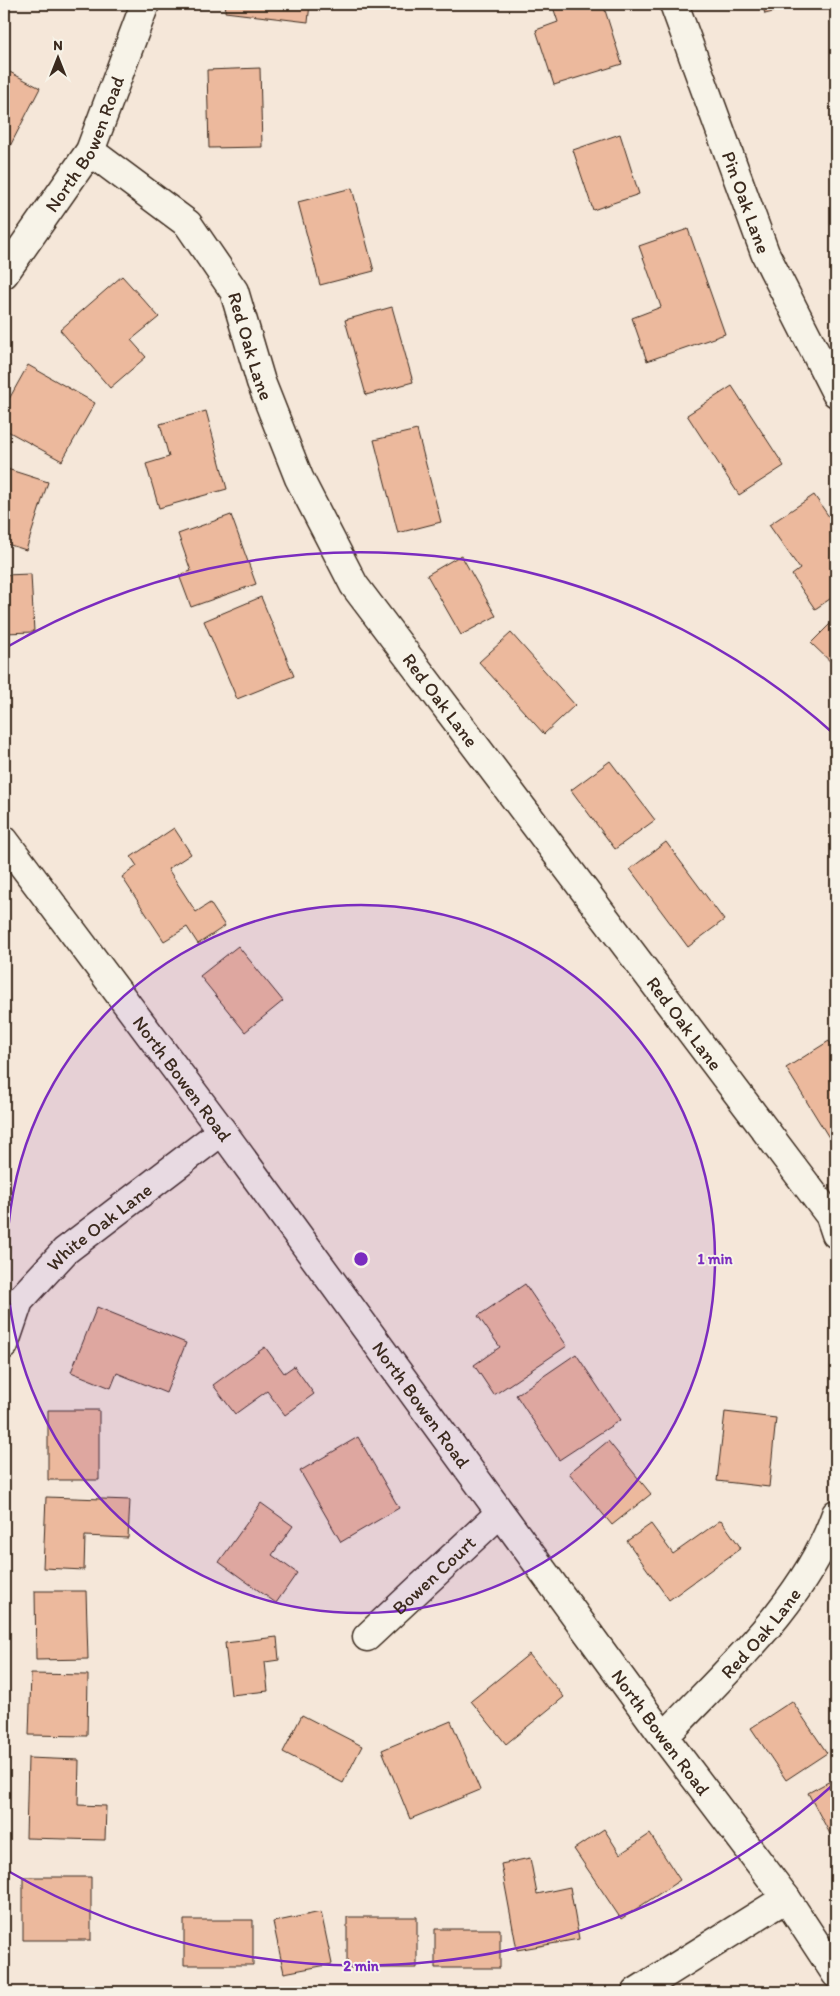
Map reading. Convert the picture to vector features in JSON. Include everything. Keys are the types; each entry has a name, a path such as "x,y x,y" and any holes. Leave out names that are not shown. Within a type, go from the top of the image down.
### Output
{"street":[{"name":"North Bowen Road","path":"4,274 90,151 145,4"},
{"name":"Pin Oak Lane","path":"674,4 765,253 836,393"},
{"name":"Red Oak Lane","path":"90,151 188,224 234,291 261,382 299,478 354,585 830,1216 836,1234"},
{"name":"North Bowen Road","path":"4,840 222,1131 664,1737 786,1898 836,1974"},
{"name":"White Oak Lane","path":"4,1345 18,1301 65,1251 222,1131"},
{"name":"Bowen Court","path":"367,1637 500,1513"},
{"name":"Red Oak Lane","path":"664,1737 780,1614 827,1541 836,1514"},
{"path":"636,1992 786,1898"}],"building":[{"path":"226,4 310,4 308,22 225,12"},
{"path":"552,4 603,4 622,64 554,85 536,30 558,22"},
{"path":"762,4 804,4 765,14"},
{"path":"260,68 262,147 209,148 207,70"},
{"path":"4,69 40,88 8,150 4,148"},
{"path":"620,134 639,194 593,210 573,150"},
{"path":"352,188 374,271 320,285 298,202"},
{"path":"688,229 725,334 647,361 632,318 661,307 639,246"},
{"path":"122,276 159,317 131,340 146,357 110,388 60,330"},
{"path":"392,307 413,382 366,395 345,320"},
{"path":"28,365 95,403 62,461 4,429 4,408"},
{"path":"732,386 784,466 739,495 687,415"},
{"path":"206,411 227,489 159,508 146,464 169,457 160,424"},
{"path":"417,430 441,522 398,533 374,440"},
{"path":"4,468 48,482 26,550 4,543"},
{"path":"814,495 836,527 836,595 815,609 792,575 800,569 769,525"},
{"path":"231,515 256,584 191,607 179,575 191,571 178,534"},
{"path":"461,555 496,616 461,635 427,575"},
{"path":"31,574 34,632 4,633 4,575"},
{"path":"261,597 294,676 237,699 204,621"},
{"path":"836,618 836,667 811,643"},
{"path":"511,633 575,705 544,734 479,662"},
{"path":"610,761 655,820 615,849 571,790"},
{"path":"174,828 191,854 168,869 196,912 210,903 225,926 198,944 187,927 164,941 122,877 137,866 131,857"},
{"path":"666,842 724,920 688,947 630,869"},
{"path":"238,946 283,1001 245,1032 200,976"},
{"path":"829,1041 836,1053 836,1149 786,1068"},
{"path":"525,1284 567,1346 494,1395 474,1365 500,1347 478,1316"},
{"path":"97,1307 186,1343 166,1393 117,1373 111,1388 71,1372"},
{"path":"265,1347 284,1373 294,1366 314,1394 285,1415 267,1391 235,1414 213,1385"},
{"path":"576,1354 620,1420 559,1460 516,1395"},
{"path":"48,1410 99,1410 99,1480 48,1480"},
{"path":"725,1412 776,1418 769,1487 717,1481"},
{"path":"358,1437 399,1508 341,1542 300,1471"},
{"path":"608,1441 651,1494 612,1525 569,1473"},
{"path":"46,1497 130,1500 128,1538 85,1536 84,1570 43,1568"},
{"path":"261,1503 293,1526 272,1555 297,1573 276,1603 219,1562"},
{"path":"721,1520 741,1548 669,1600 627,1541 651,1524 673,1554"},
{"path":"35,1591 86,1591 88,1659 36,1660"},
{"path":"277,1637 279,1660 265,1662 268,1691 231,1695 225,1643"},
{"path":"529,1654 564,1697 506,1744 471,1701"},
{"path":"31,1674 88,1675 87,1736 29,1735"},
{"path":"792,1701 827,1753 786,1780 751,1728"},
{"path":"302,1715 362,1746 343,1783 283,1752"},
{"path":"451,1721 480,1790 410,1819 382,1750"},
{"path":"28,1758 79,1760 78,1805 106,1806 105,1840 26,1838"},
{"path":"836,1778 836,1845 808,1793"},
{"path":"604,1829 620,1854 650,1834 680,1880 621,1919 574,1849"},
{"path":"530,1858 537,1894 570,1887 579,1939 517,1950 501,1864"},
{"path":"23,1877 91,1877 91,1940 23,1940"},
{"path":"321,1912 332,1964 284,1973 273,1922"},
{"path":"347,1917 417,1917 417,1968 347,1968"},
{"path":"184,1920 253,1920 253,1965 184,1965"},
{"path":"435,1929 500,1929 500,1968 435,1968"}]}
